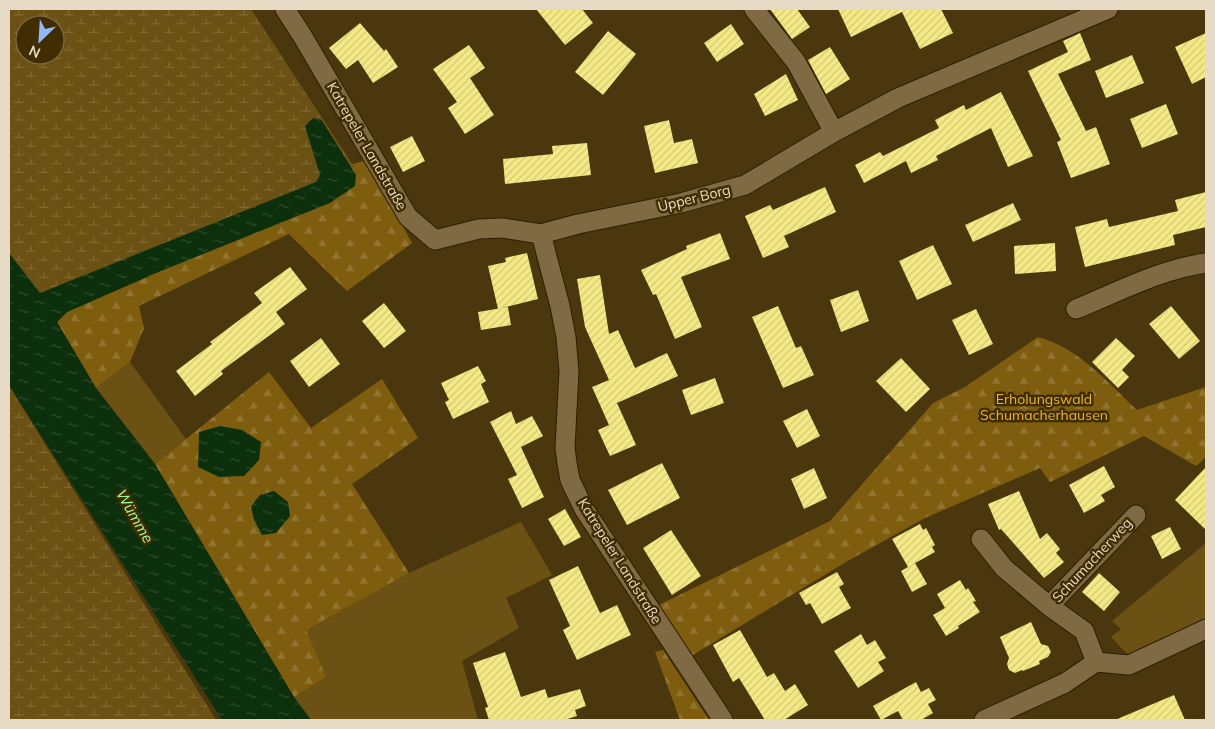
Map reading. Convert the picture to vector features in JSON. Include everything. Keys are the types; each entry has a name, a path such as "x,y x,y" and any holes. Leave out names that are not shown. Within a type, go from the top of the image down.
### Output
{"street":[{"name":"Katrepeler Landstraße","path":"285,9 408,217 435,240 479,229 502,228 541,234 566,337 569,371 565,448 570,480 584,509 723,720"},
{"path":"754,9 796,62 834,132"},
{"name":"Upper Borg","path":"541,234 578,224 680,203 745,185 834,132 898,98 1108,9"},
{"path":"1076,309 1165,272 1206,263"},
{"name":"Schumacherweg","path":"1050,606 1136,515"},
{"name":"Schumacherweg","path":"981,539 1004,568 1084,631 1096,662"},
{"path":"984,720 1065,683 1096,662 1129,665 1206,629"}],"green space":[{"path":"9,9 251,9 354,167 49,290 9,310 39,293 9,253"},
{"path":"366,160 412,243 347,291 289,234 139,306 144,328 130,362 96,388 57,322 67,312 156,273 350,165"},
{"name":"Erholungswald Schumacherhausen","path":"1038,337 1067,349 1092,367 1137,410 1206,387 1206,457 1196,466 1144,436 1050,482 1040,468 923,519 846,562 688,658 657,606 830,521 933,403 965,387"},
{"path":"130,362 186,439 155,464 96,388"},
{"path":"269,372 311,428 382,379 418,438 352,484 409,573 306,630 326,677 294,697 155,464"},
{"path":"9,386 216,720 9,720"},
{"path":"521,522 552,575 506,598 519,628 462,661 478,720 311,720 294,697 326,677 305,630 409,573"},
{"path":"1206,543 1206,625 1132,659 1111,637 1121,629 1112,621"},
{"path":"663,650 709,720 680,720 655,652"}],"water":[{"name":"Wümme","path":"313,118 321,119 356,175 355,186 330,203 156,273 67,312 57,322 96,388 155,464 294,697 311,720 222,720 9,385 9,253 40,293 316,182 320,175 305,126"},
{"path":"220,426 242,430 261,442 259,460 244,476 219,477 198,467 199,432"},
{"path":"274,491 288,502 290,516 276,533 262,535 254,520 251,506 260,495"}],"building":[{"path":"536,9 582,9 593,23 565,45"},
{"path":"770,9 797,9 810,27 792,39"},
{"path":"838,9 941,9 953,33 920,49 902,12 851,37"},
{"path":"360,23 384,51 386,49 398,67 373,83 358,60 346,69 329,48"},
{"path":"731,24 744,44 717,62 704,43"},
{"path":"608,31 636,54 603,95 575,72"},
{"path":"1080,33 1091,60 1058,74 1086,131 1096,127 1110,164 1071,178 1057,142 1061,140 1028,71 1068,52 1063,41"},
{"path":"1206,33 1206,77 1192,84 1175,47"},
{"path":"469,45 485,68 470,78 494,115 465,134 448,108 457,102 433,69"},
{"path":"830,47 850,79 826,94 808,60"},
{"path":"1132,55 1144,83 1106,98 1095,71"},
{"path":"786,74 798,100 765,116 754,94"},
{"path":"1001,92 1033,156 1008,167 991,128 936,156 938,160 911,173 906,161 864,183 855,165 880,152 883,156 939,128 935,120 964,105 966,110"},
{"path":"1166,104 1178,134 1142,148 1130,119"},
{"path":"669,120 674,143 692,139 698,163 655,173 644,126"},
{"path":"412,136 425,161 403,172 390,147"},
{"path":"587,143 591,175 505,184 503,159 553,154 552,146"},
{"path":"825,187 836,212 784,236 789,247 763,258 745,216 770,205 773,210"},
{"path":"1206,192 1206,227 1173,235 1175,245 1085,267 1075,227 1107,219 1109,227 1178,211 1175,200"},
{"path":"1013,203 1021,220 973,242 965,225"},
{"path":"720,233 730,259 681,277 702,327 675,339 656,294 653,295 641,270 687,249 686,246"},
{"path":"1055,243 1056,271 1015,274 1014,246"},
{"path":"933,245 952,284 917,300 899,261"},
{"path":"527,253 538,299 498,309 488,266 506,262 505,258"},
{"path":"290,267 307,289 276,312 285,324 221,371 223,374 195,396 176,371 212,344 210,342 262,303 254,293"},
{"path":"600,275 609,334 618,330 635,368 667,353 678,376 617,403 636,445 610,456 598,430 609,425 592,387 609,380 585,327 577,279"},
{"path":"858,290 869,321 841,332 830,300"},
{"path":"384,303 406,331 384,348 362,321"},
{"path":"778,306 796,348 801,346 814,375 783,388 752,317"},
{"path":"1171,306 1200,341 1179,359 1149,324"},
{"path":"508,307 511,325 481,330 478,312"},
{"path":"976,309 993,344 969,355 952,320"},
{"path":"321,338 340,364 309,387 290,361"},
{"path":"1116,338 1135,356 1122,370 1129,377 1118,388 1092,362"},
{"path":"901,358 930,389 906,412 876,381"},
{"path":"478,366 486,381 481,384 489,402 453,419 445,402 449,400 441,383"},
{"path":"715,378 724,403 691,415 682,390"},
{"path":"807,409 820,436 797,448 783,421"},
{"path":"511,411 516,424 532,416 543,436 521,447 544,497 522,508 508,479 517,475 490,422"},
{"path":"662,463 680,498 627,525 608,490"},
{"path":"1104,466 1115,487 1101,495 1105,501 1084,513 1069,485"},
{"path":"1206,467 1206,530 1175,500"},
{"path":"814,468 827,498 804,509 791,479"},
{"path":"1019,491 1040,539 1047,533 1060,549 1056,553 1064,562 1044,578 1001,529 999,530 988,504"},
{"path":"565,509 581,537 564,546 548,519"},
{"path":"920,524 923,530 926,528 935,545 932,547 935,552 908,567 892,539"},
{"path":"1170,527 1181,549 1162,559 1151,536"},
{"path":"671,530 701,576 672,595 643,548"},
{"path":"915,563 927,584 912,592 901,571"},
{"path":"578,566 600,613 617,605 631,635 577,660 563,630 570,626 549,580"},
{"path":"837,572 844,584 839,587 851,608 822,624 810,603 806,605 799,593"},
{"path":"1099,573 1120,592 1104,611 1082,592"},
{"path":"960,580 966,590 968,588 976,601 973,602 980,612 946,636 933,615 945,608 937,594"},
{"path":"1031,622 1041,644 1048,646 1051,652 1048,657 1039,661 1040,664 1015,673 1009,670 1007,664 1009,658 1000,637"},
{"path":"740,630 767,677 774,673 785,691 795,684 808,705 784,720 765,720 739,678 733,682 713,645"},
{"path":"861,634 867,645 875,640 886,658 878,662 884,671 858,688 834,651"},
{"path":"505,652 521,697 545,689 548,698 580,689 586,706 575,710 577,716 564,720 489,720 485,708 488,707 473,663"},
{"path":"916,682 921,692 929,688 936,700 928,704 933,713 921,720 903,720 898,711 881,720 873,706"},
{"path":"1174,695 1185,720 1115,720"}]}
